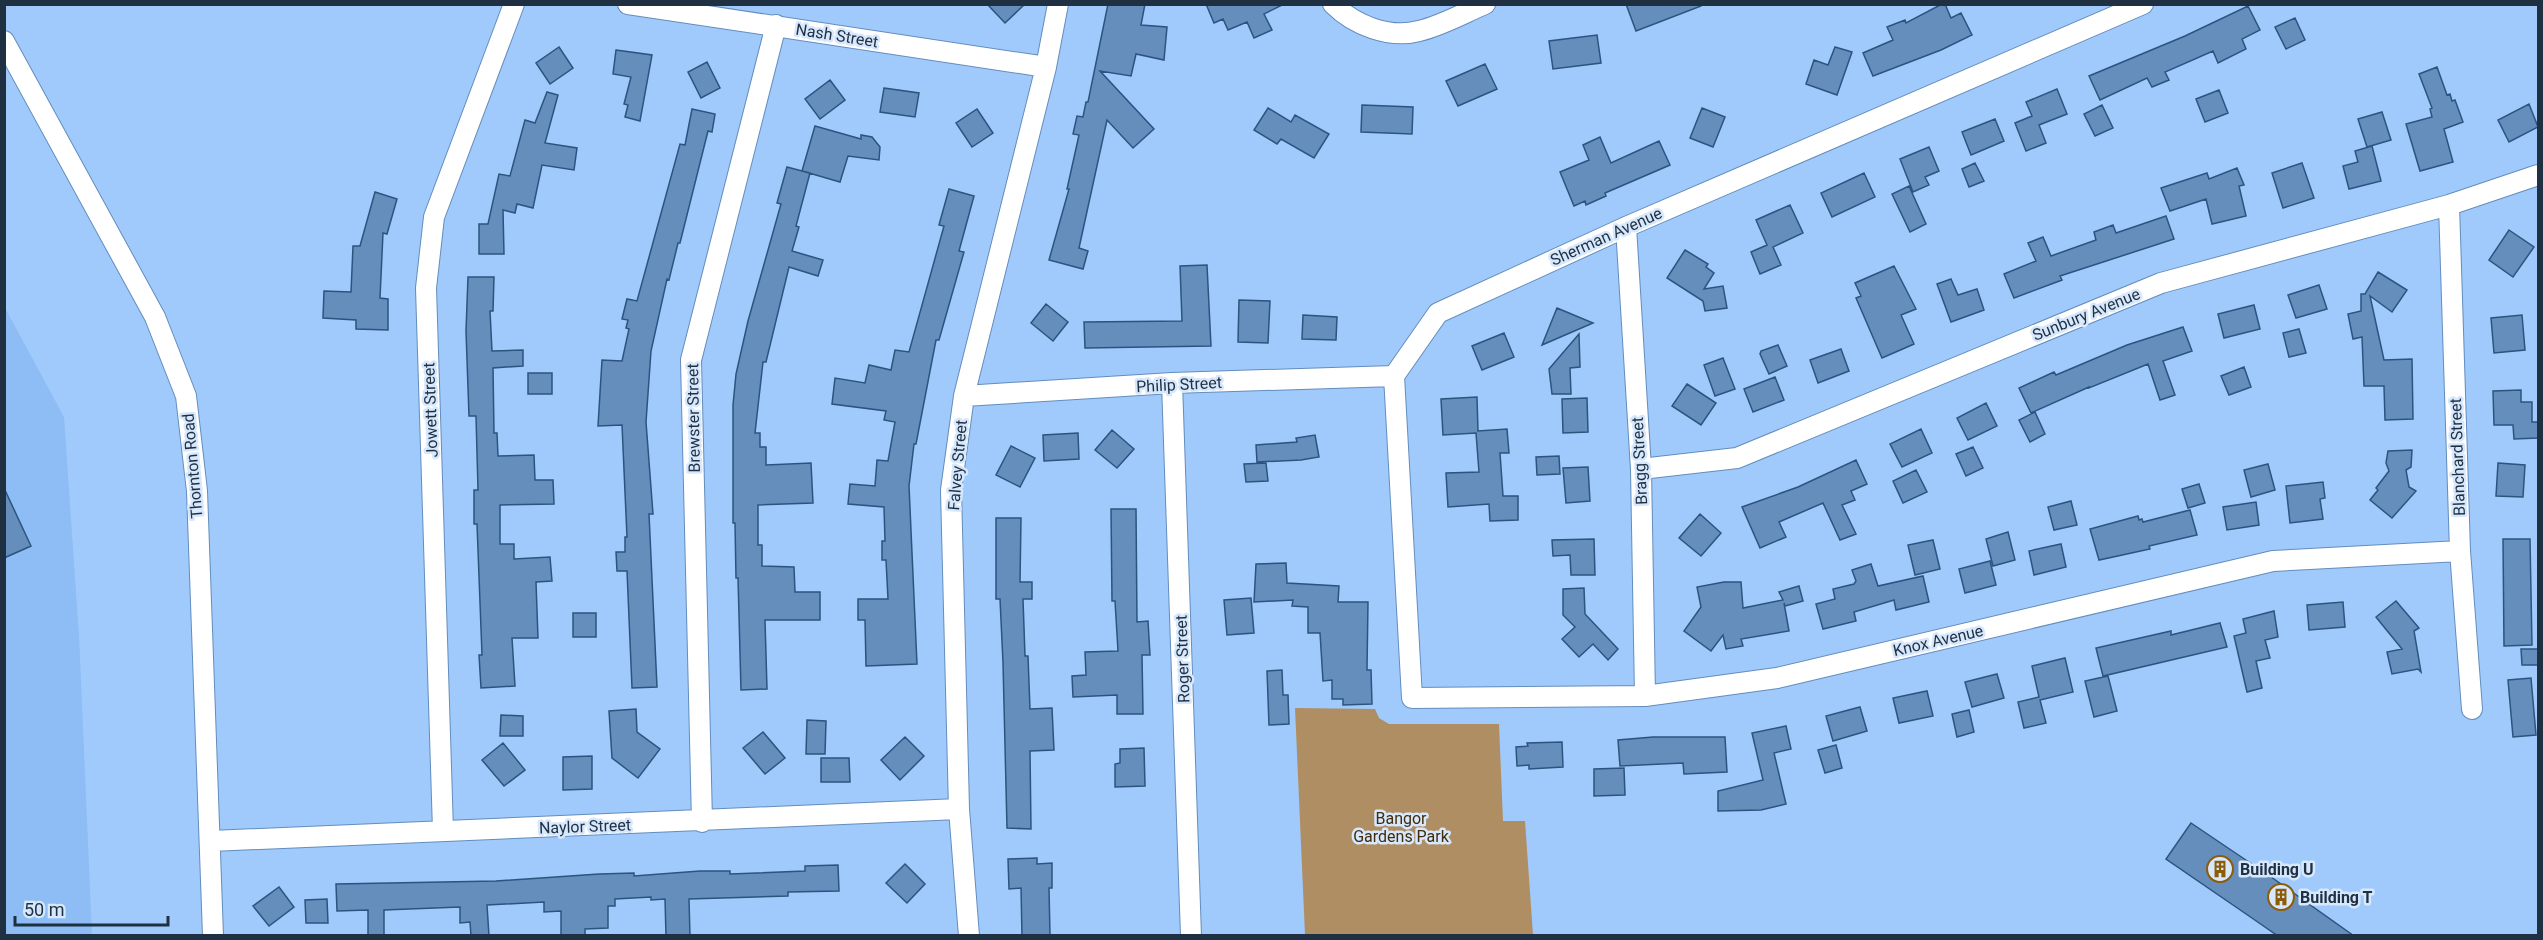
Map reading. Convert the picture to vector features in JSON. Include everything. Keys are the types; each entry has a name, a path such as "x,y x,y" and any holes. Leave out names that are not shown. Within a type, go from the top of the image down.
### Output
{"street":[{"name":"Jowett Street","path":"443,831 426,288 435,217 514,4"},
{"name":"Nash Street","path":"628,4 1046,67"},
{"name":"Falvey Street","path":"969,936 959,809 951,490 964,396 1046,67 1058,4"},
{"path":"1333,4 1346,17 1382,32 1418,32 1485,4"},
{"name":"Sherman Avenue","path":"1394,376 1438,313 1626,227 2143,4"},
{"name":"Brewster Street","path":"702,822 692,360 776,25"},
{"name":"Thornton Road","path":"4,40 155,317 186,396 196,491 213,936"},
{"name":"Sunbury Avenue","path":"1641,469 1737,458 2161,283 2449,205 2538,175"},
{"name":"Blanchard Street","path":"2449,205 2460,550 2472,709"},
{"name":"Bragg Street","path":"1626,227 1641,469 1645,696"},
{"name":"Philip Street","path":"964,396 1172,383 1394,376"},
{"name":"Knox Avenue","path":"1394,376 1412,698 1645,696 1776,678 2273,561 2460,550"},
{"name":"Roger Street","path":"1172,383 1191,936"},
{"name":"Naylor Street","path":"211,841 702,822 959,809"}],"shaded area":[{"path":"4,306 64,417 79,636 92,935 5,935"}],"green space":[{"name":"Bangor Gardens Park","path":"1295,708 1375,709 1379,718 1389,724 1499,724 1503,821 1525,821 1533,935 1305,935"}],"building":[{"path":"987,4 1025,4 1005,23"},
{"path":"1108,4 1145,4 1141,25 1167,27 1164,60 1136,54 1131,76 1100,71 1154,129 1133,148 1107,120 1079,248 1088,251 1083,269 1049,260 1069,189 1067,189 1079,135 1073,134 1077,116 1083,117 1086,102 1088,102"},
{"path":"1206,4 1284,4 1264,14 1272,30 1254,38 1247,22 1228,30 1223,19 1214,23"},
{"path":"1626,4 1701,4 1701,6 1636,31"},
{"path":"1945,4 1951,18 1961,13 1972,35 1941,50 1873,76 1863,53 1893,40 1887,27 1905,20 1906,23"},
{"path":"2248,6 2260,30 2242,39 2246,49 2218,63 2213,51 2165,72 2169,80 2152,87 2147,78 2100,100 2089,76 2185,36"},
{"path":"2295,18 2305,40 2286,49 2275,27"},
{"path":"1597,35 1601,63 1553,69 1549,41"},
{"path":"559,47 573,68 550,84 536,63"},
{"path":"1835,47 1852,52 1837,95 1806,84 1814,60 1828,65"},
{"path":"616,50 652,55 640,121 625,117 628,105 624,104 631,77 613,74"},
{"path":"707,62 720,88 701,98 688,72"},
{"path":"1485,64 1497,89 1458,106 1446,81"},
{"path":"2437,67 2447,95 2450,94 2452,101 2455,100 2463,122 2444,129 2453,162 2420,171 2406,124 2432,117 2430,109 2432,108 2419,74"},
{"path":"830,80 845,100 820,119 805,99"},
{"path":"884,88 919,93 915,117 880,112"},
{"path":"2057,89 2067,114 2039,125 2046,143 2026,151 2015,123 2032,116 2026,102"},
{"path":"2219,90 2228,113 2205,122 2196,99"},
{"path":"547,92 558,95 545,143 577,148 574,170 542,165 533,208 517,204 515,213 503,210 504,254 479,254 479,224 488,224 499,174 510,176 525,120 535,123"},
{"path":"2529,104 2538,127 2509,142 2498,120"},
{"path":"1362,105 1413,107 1412,134 1361,132"},
{"path":"2102,105 2113,128 2095,136 2084,114"},
{"path":"1268,108 1291,122 1295,115 1329,134 1314,158 1281,139 1277,144 1254,130"},
{"path":"1702,108 1725,117 1713,147 1690,138"},
{"path":"692,109 715,114 712,132 708,131 680,243 678,243 669,280 667,279 651,351 646,422 653,514 649,514 657,687 632,688 627,571 617,571 616,552 625,552 625,537 627,537 622,425 598,426 602,360 622,361 629,329 626,328 628,320 622,319 627,299 637,301 680,144 685,145"},
{"path":"977,109 993,133 972,147 956,123"},
{"path":"2382,112 2391,140 2367,147 2358,119"},
{"path":"1995,119 2004,141 1971,155 1962,132"},
{"path":"815,126 861,139 861,135 872,137 880,147 879,160 848,156 840,182 802,171"},
{"path":"1600,137 1611,163 1659,141 1670,165 1605,193 1606,196 1586,205 1585,201 1574,206 1560,172 1589,160 1583,145"},
{"path":"2372,146 2381,181 2349,189 2343,166 2358,162 2355,151"},
{"path":"1929,147 1939,171 1925,177 1929,185 1913,192 1900,159"},
{"path":"1975,163 1984,181 1969,187 1962,169"},
{"path":"2302,163 2314,198 2283,208 2272,173"},
{"path":"787,167 810,173 792,251 823,260 818,276 789,267 766,362 763,362 755,433 760,433 760,447 766,447 766,465 811,463 813,503 758,505 758,545 762,545 762,566 794,567 795,592 820,592 820,620 765,620 767,689 741,690 738,578 736,578 735,523 733,523 733,405 736,374 748,321 781,204 777,203"},
{"path":"2237,168 2244,185 2239,186 2246,216 2212,224 2206,199 2170,211 2161,188 2207,173 2209,179"},
{"path":"1864,173 1875,197 1832,217 1821,193"},
{"path":"1909,186 1926,224 1910,232 1892,194"},
{"path":"949,189 974,196 959,251 964,252 939,340 936,340 916,444 914,444 909,486 917,664 866,666 865,620 858,620 858,599 888,599 886,560 882,560 882,541 885,541 884,507 848,504 850,484 875,486 877,460 888,461 895,422 884,420 886,411 832,404 835,378 865,383 869,365 891,370 895,350 909,352 944,226 939,225"},
{"path":"375,192 397,199 387,234 383,233 380,298 388,299 388,330 356,329 356,320 323,318 324,291 351,292 353,246 360,246"},
{"path":"1790,205 1803,233 1773,247 1781,265 1760,274 1751,252 1767,245 1756,220"},
{"path":"2166,216 2174,239 2060,276 2062,280 2014,298 2004,274 2036,261 2028,243 2043,237 2051,256 2096,240 2094,232 2113,225 2116,233"},
{"path":"2509,230 2534,247 2513,277 2489,260"},
{"path":"1685,250 1708,264 1706,267 1714,273 1704,289 1723,286 1727,308 1705,311 1703,301 1667,278"},
{"path":"1207,265 1211,346 1085,348 1084,322 1182,321 1180,266"},
{"path":"1894,266 1916,309 1901,315 1914,344 1882,358 1856,298 1861,296 1855,283"},
{"path":"2378,272 2407,290 2392,312 2370,296 2384,360 2412,359 2413,419 2385,420 2384,386 2364,386 2362,337 2353,339 2348,314 2361,311 2361,294 2365,294"},
{"path":"468,277 494,277 493,311 490,311 492,351 523,350 523,366 493,368 494,433 497,433 498,456 534,455 535,480 553,480 554,504 500,505 500,544 514,544 514,559 550,557 552,581 536,582 538,638 512,638 515,686 481,688 479,655 482,655 477,524 474,524 474,490 478,490 476,416 469,416 466,331"},
{"path":"1951,279 1958,295 1977,289 1984,310 1951,322 1937,284"},
{"path":"2319,285 2327,309 2296,318 2288,295"},
{"path":"1239,300 1270,301 1268,343 1238,342"},
{"path":"1046,304 1068,322 1053,341 1031,323"},
{"path":"2254,305 2260,329 2224,338 2218,314"},
{"path":"1557,308 1593,323 1542,345"},
{"path":"1303,315 1337,317 1336,340 1302,339"},
{"path":"2522,315 2525,350 2494,353 2491,318"},
{"path":"2183,327 2192,351 2163,361 2175,395 2160,400 2148,364 2031,413 2019,388 2054,372 2056,375 2127,345"},
{"path":"2299,329 2306,353 2289,357 2283,333"},
{"path":"1504,333 1514,357 1482,370 1472,346"},
{"path":"1579,334 1580,367 1570,368 1571,394 1552,394 1549,369"},
{"path":"1778,345 1787,366 1769,374 1760,354 1761,351"},
{"path":"1841,349 1849,371 1818,383 1810,360"},
{"path":"1723,358 1735,389 1715,396 1704,365"},
{"path":"2244,367 2251,387 2229,395 2221,376"},
{"path":"528,373 552,373 552,394 528,394"},
{"path":"1775,377 1784,400 1753,412 1744,389"},
{"path":"1687,384 1716,403 1701,425 1672,406"},
{"path":"2521,390 2521,402 2532,402 2532,422 2538,422 2538,438 2514,439 2513,425 2494,425 2493,391"},
{"path":"1477,397 1478,431 1507,429 1509,453 1500,453 1503,496 1518,496 1518,520 1490,521 1489,504 1448,507 1446,473 1479,472 1476,433 1443,435 1441,399"},
{"path":"1587,398 1588,432 1563,433 1562,399"},
{"path":"1986,403 1997,426 1968,440 1957,418"},
{"path":"2035,412 2045,434 2030,442 2019,420"},
{"path":"1921,429 1932,453 1902,467 1890,444"},
{"path":"1112,430 1134,449 1117,468 1095,450"},
{"path":"1078,433 1079,459 1044,461 1043,435"},
{"path":"1315,435 1319,457 1257,462 1256,445 1297,442 1296,438"},
{"path":"1011,446 1035,458 1020,487 996,475"},
{"path":"1973,447 1983,468 1966,476 1956,454"},
{"path":"2412,450 2411,467 2406,470 2409,487 2416,491 2392,518 2370,500 2389,471 2386,463 2388,451"},
{"path":"1559,456 1560,474 1537,475 1536,457"},
{"path":"1856,460 1867,484 1851,491 1855,500 1842,505 1856,534 1840,540 1823,503 1779,522 1786,537 1760,548 1742,507 1798,487"},
{"path":"1266,463 1268,481 1246,482 1244,464"},
{"path":"2498,463 2525,465 2523,497 2496,496"},
{"path":"2268,464 2275,490 2251,497 2244,470"},
{"path":"1588,467 1590,501 1566,503 1563,468"},
{"path":"1916,470 1927,492 1903,503 1893,481"},
{"path":"2323,482 2325,498 2320,499 2323,519 2290,523 2286,486"},
{"path":"2199,484 2205,503 2188,508 2182,489"},
{"path":"4,488 31,546 4,558"},
{"path":"2071,501 2077,525 2054,530 2048,507"},
{"path":"2256,502 2259,525 2227,530 2223,507"},
{"path":"1111,509 1136,509 1137,622 1148,621 1150,655 1142,655 1143,714 1117,714 1117,695 1073,697 1072,676 1086,675 1085,652 1118,651 1115,601 1112,601"},
{"path":"2190,510 2197,535 2149,546 2150,549 2099,560 2090,529 2138,516 2143,522"},
{"path":"1700,514 1721,533 1701,556 1679,538"},
{"path":"996,518 1021,518 1020,582 1032,582 1032,599 1023,599 1030,709 1052,708 1054,750 1030,751 1031,829 1007,828 1000,599 996,599"},
{"path":"2008,532 2015,560 1993,566 1986,539"},
{"path":"1594,539 1595,575 1571,575 1570,555 1553,556 1552,540"},
{"path":"2503,539 2530,539 2532,645 2504,646"},
{"path":"1933,540 1940,569 1915,575 1908,545"},
{"path":"2061,544 2066,567 2034,575 2029,551"},
{"path":"1990,561 1996,585 1965,593 1959,569"},
{"path":"1286,563 1287,583 1339,586 1338,602 1368,602 1367,670 1371,670 1372,704 1343,705 1343,699 1332,699 1332,680 1323,681 1320,633 1308,633 1308,607 1292,606 1293,600 1254,602 1256,564"},
{"path":"1871,564 1878,586 1923,576 1929,602 1896,610 1894,600 1854,612 1856,621 1823,629 1816,604 1835,599 1833,589 1854,584 1856,581 1852,570"},
{"path":"1724,582 1741,582 1743,608 1783,600 1779,592 1799,586 1803,601 1785,606 1784,603 1789,631 1741,639 1743,646 1726,649 1723,635 1711,651 1684,631 1701,607 1697,587"},
{"path":"1584,588 1585,614 1618,649 1608,660 1593,644 1579,657 1562,639 1575,627 1563,615 1563,589"},
{"path":"1251,598 1254,633 1227,635 1224,600"},
{"path":"2396,601 2419,628 2414,631 2421,672 2418,669 2392,674 2387,652 2402,649 2376,617"},
{"path":"2343,602 2345,627 2309,630 2307,605"},
{"path":"2274,611 2278,637 2265,640 2270,658 2256,661 2262,688 2247,692 2234,636 2246,633 2243,619"},
{"path":"573,613 596,613 596,637 573,637"},
{"path":"2220,623 2227,647 2103,676 2096,648 2171,631 2171,635"},
{"path":"2521,649 2538,649 2538,665 2522,665"},
{"path":"2065,658 2073,692 2040,700 2046,723 2024,728 2018,702 2039,697 2032,666"},
{"path":"1282,670 1283,695 1288,695 1289,724 1269,725 1267,671"},
{"path":"1997,674 2004,698 1972,707 1965,682"},
{"path":"2108,676 2117,711 2094,717 2085,681"},
{"path":"2531,678 2536,735 2513,737 2508,680"},
{"path":"1927,691 1933,716 1899,723 1893,698"},
{"path":"1860,707 1867,731 1833,741 1826,716"},
{"path":"636,709 637,732 660,749 638,778 612,758 609,711"},
{"path":"1969,710 1974,732 1957,737 1952,714"},
{"path":"501,715 523,716 523,736 500,736"},
{"path":"807,720 826,721 825,754 806,754"},
{"path":"1786,726 1791,749 1774,753 1786,804 1761,810 1718,811 1718,791 1763,780 1752,733"},
{"path":"763,732 785,758 765,774 743,748"},
{"path":"905,737 924,756 900,780 881,760"},
{"path":"1653,737 1725,737 1727,772 1684,774 1683,763 1620,766 1618,740"},
{"path":"1562,742 1563,767 1529,769 1529,765 1517,766 1516,747 1528,746 1527,743"},
{"path":"503,743 525,770 504,786 482,760"},
{"path":"1836,745 1842,768 1825,773 1818,750"},
{"path":"1144,748 1145,786 1115,787 1115,764 1120,763 1120,749"},
{"path":"592,756 592,789 563,790 563,757"},
{"path":"821,758 849,758 850,782 821,782"},
{"path":"1624,768 1625,795 1594,796 1594,769"},
{"name":"Building U","path":"2191,823 2354,936 2278,936 2166,859"},
{"path":"1037,858 1037,864 1052,863 1052,888 1049,888 1050,936 1022,936 1021,888 1009,889 1008,859"},
{"path":"905,864 925,884 907,903 886,883"},
{"path":"838,865 839,891 788,892 788,896 689,899 690,936 666,936 665,899 651,900 651,897 615,899 615,906 608,906 608,928 585,929 585,936 561,936 561,911 544,912 544,902 487,905 489,936 471,936 470,922 460,923 460,907 384,910 384,936 368,936 368,910 337,911 336,884 496,881 599,874 634,873 634,876 700,871 730,871 730,874 805,871 805,866"},
{"path":"279,887 294,907 269,926 253,906"},
{"path":"327,899 328,923 306,923 305,900"}],"place":[{"name":"Building U","path":"2220,869"},
{"name":"Building T","path":"2281,897"}]}
